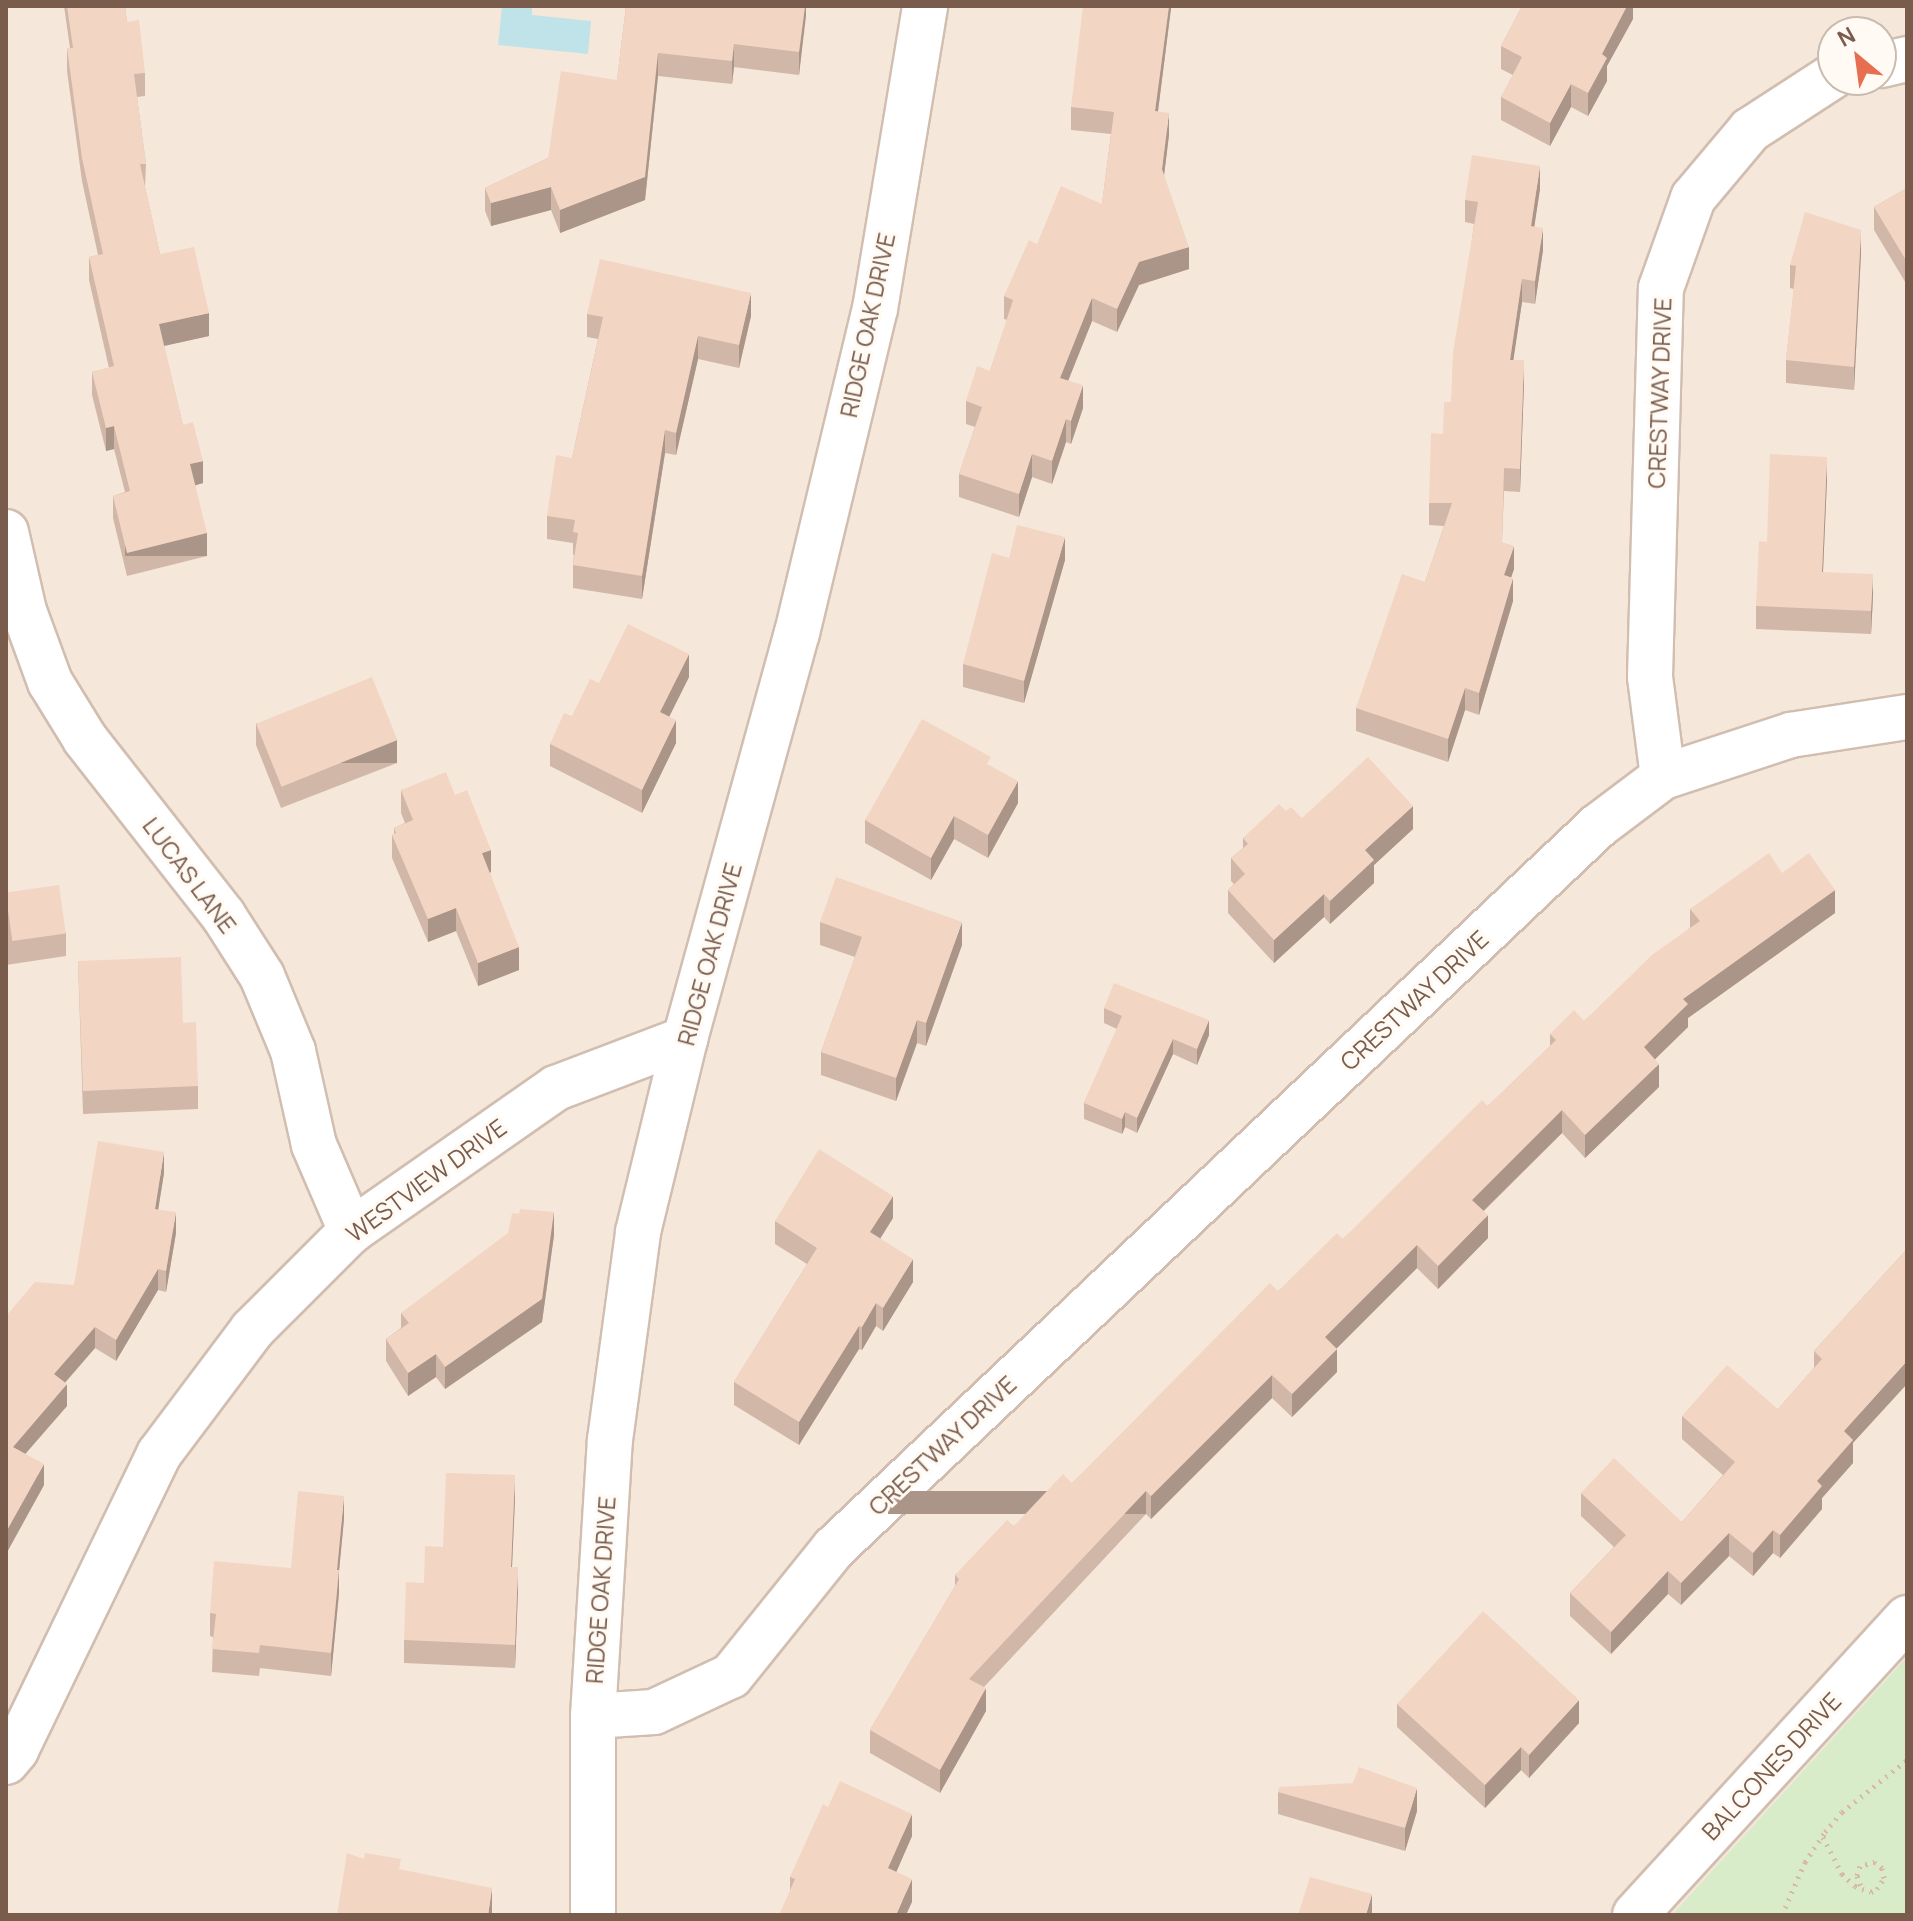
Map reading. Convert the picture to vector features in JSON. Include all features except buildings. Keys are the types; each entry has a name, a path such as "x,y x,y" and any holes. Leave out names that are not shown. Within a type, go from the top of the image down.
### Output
{"street":[{"name":"RIDGE OAK DRIVE","path":"593,1915 593,1716 612,1426 638,1232 685,1039 797,633 875,309 925,6"},
{"name":"CRESTWAY DRIVE","path":"593,1716 654,1712 731,1676 834,1548 1598,826 1663,777 1650,677 1661,288 1693,198 1750,130 1817,86"},
{"name":"LUCAS LANE","path":"6,532 24,611 50,682 85,739 223,915 262,976 293,1051 314,1145 351,1231"},
{"path":"1663,777 1791,735 1907,717"},
{"name":"WESTVIEW DRIVE","path":"6,1762 16,1750 159,1454 252,1330 351,1231 556,1088 685,1039"},
{"name":"BALCONES DRIVE","path":"1635,1915 1907,1618"}],"path":[{"path":"1782,1915 1805,1862 1842,1812 1907,1760"},
{"path":"1823,1836 1842,1874 1862,1889 1871,1892 1882,1884 1884,1874 1875,1862 1860,1866 1857,1876 1862,1889"}],"shaded area":[{"path":"6,6 1907,6 1907,1915 6,1915"}],"green space":[{"path":"1907,1657 1907,1915 1672,1915"}],"water":[{"path":"502,6 532,6 532,15 591,21 588,54 498,45"}]}
